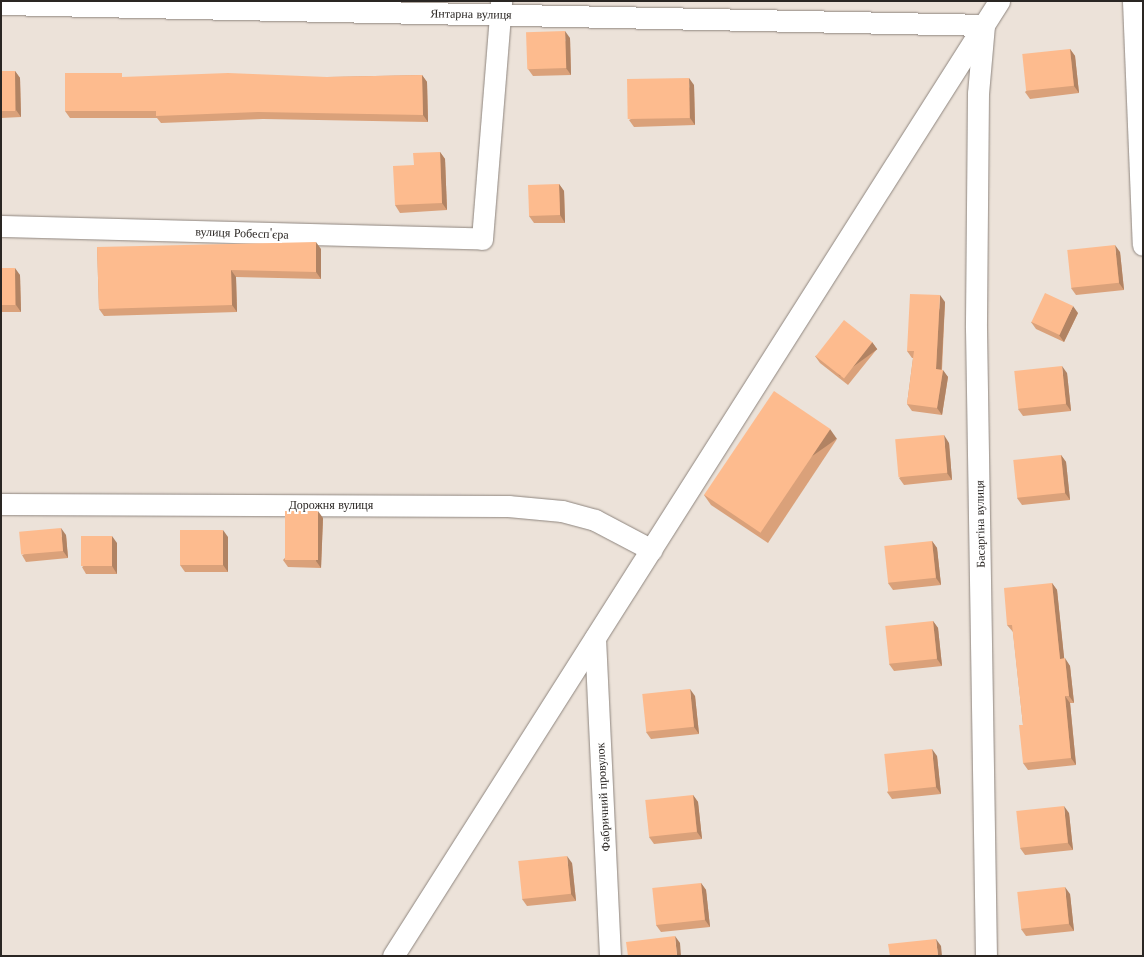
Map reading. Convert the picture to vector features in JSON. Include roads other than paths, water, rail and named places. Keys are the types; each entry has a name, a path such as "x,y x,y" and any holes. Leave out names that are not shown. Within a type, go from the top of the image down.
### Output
{"street":[{"path":"393,956 999,1"},
{"path":"1133,1 1143,245"},
{"name":"Янтарна вулиця","path":"1,4 501,8 820,22 984,25"},
{"name":"вулиця Робесп'єра","path":"1,226 482,239 501,8"},
{"name":"Басаргіна вулиця","path":"984,25 978,93 976,328 986,956"},
{"name":"Дорожня вулиця","path":"1,504 508,506 562,511 595,520 652,550"},
{"name":"Фабричний провулок","path":"595,638 610,956"}]}
